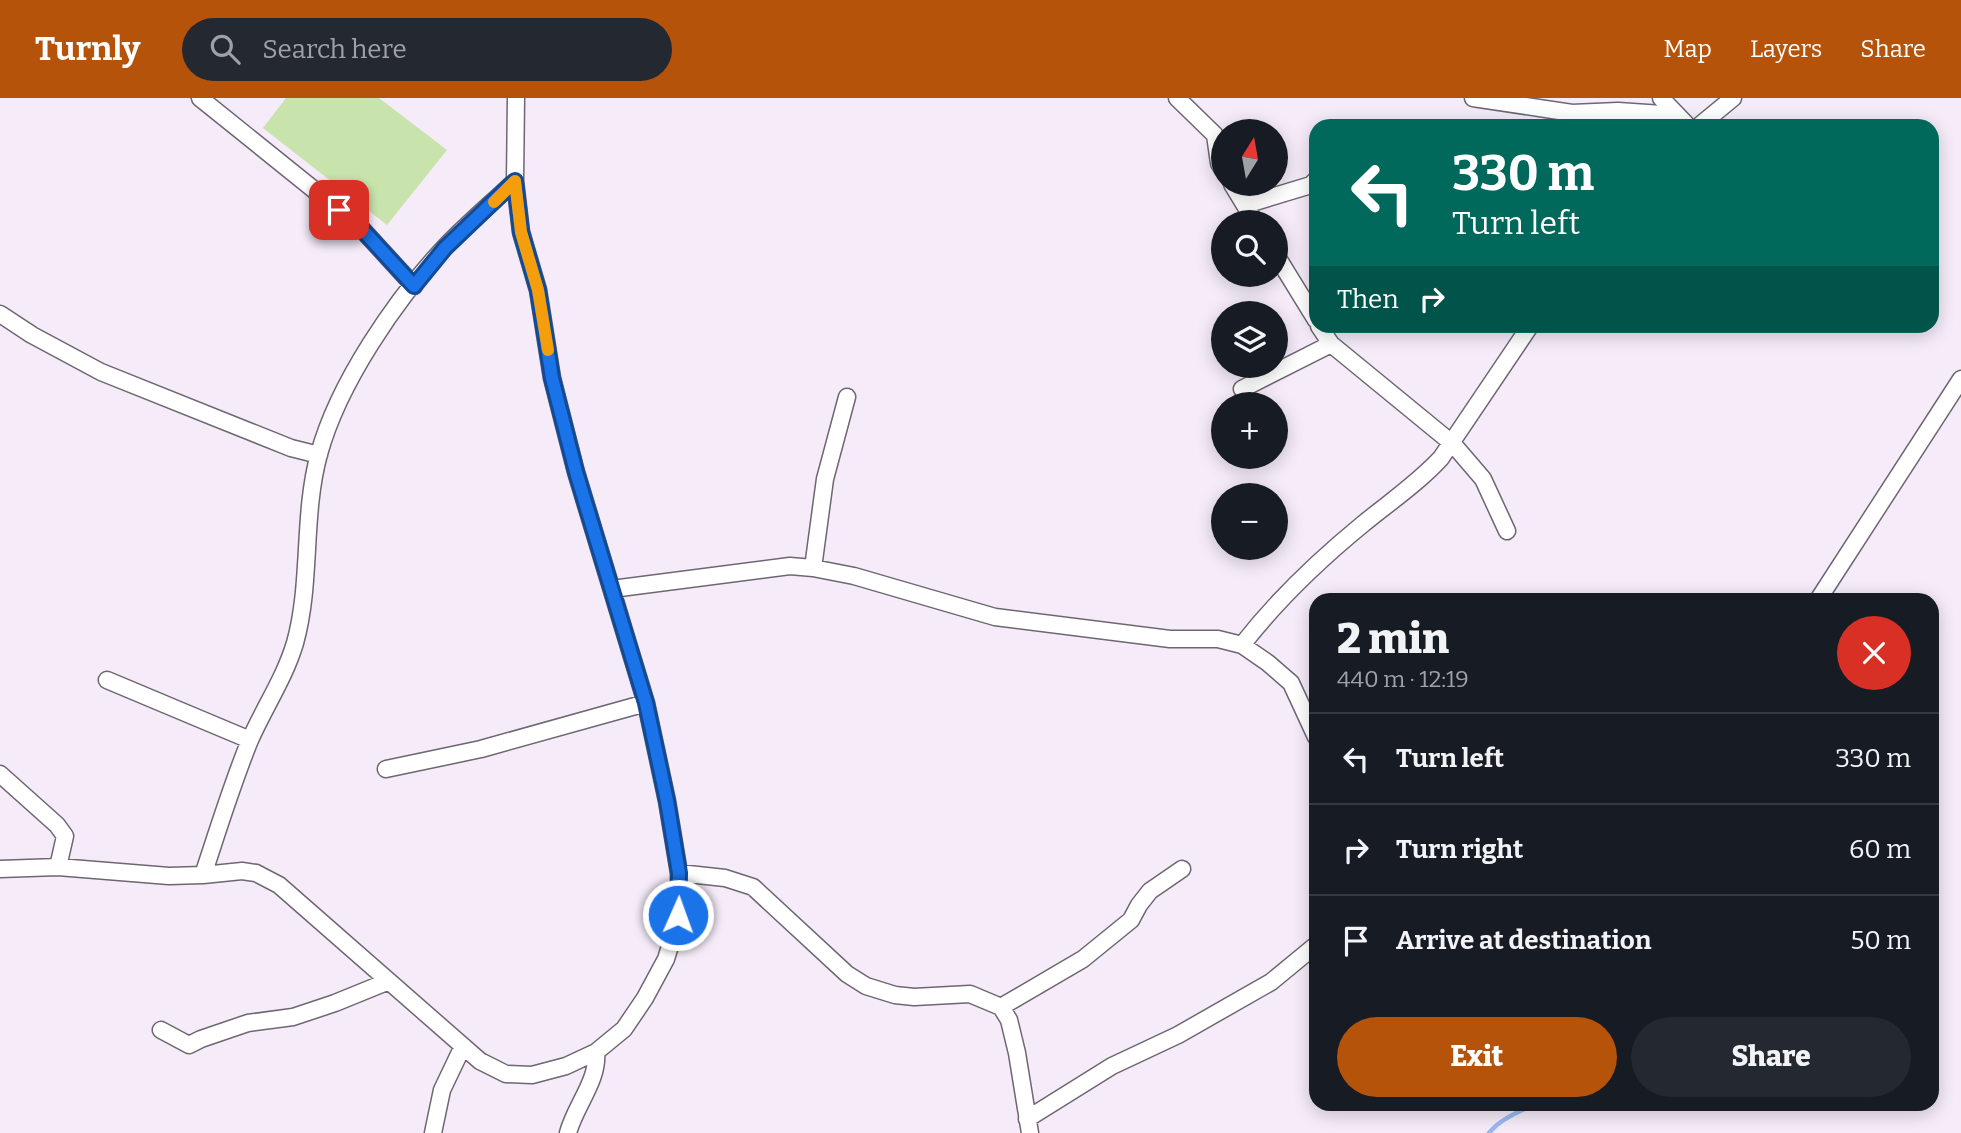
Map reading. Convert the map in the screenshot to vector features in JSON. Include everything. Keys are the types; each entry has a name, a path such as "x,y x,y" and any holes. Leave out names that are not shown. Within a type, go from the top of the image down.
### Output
{"street":[{"path":"200,98 217,106 359,226 414,286"},
{"path":"0,869 58,867 169,876 242,871 256,873 279,885 480,1061 506,1074 532,1075 566,1066 596,1052 624,1029 645,998 667,959 675,930 679,873 646,703 576,472 552,378 538,290 521,232 515,181 516,98"},
{"path":"1177,98 1211,131"},
{"path":"1473,98 1572,113 1618,111 1675,119"},
{"path":"1661,98 1681,119"},
{"path":"1708,119 1733,98"},
{"path":"203,875 250,740 294,646 302,611 308,513 319,454 332,417 366,351 414,286 445,248 515,181"},
{"path":"1245,205 1309,186"},
{"path":"1239,196 1248,210"},
{"path":"1288,274 1309,309"},
{"path":"0,314 32,335 101,372 291,448 319,454"},
{"path":"1324,333 1331,344 1453,444 1483,479 1507,531"},
{"path":"1242,645 1262,620 1319,562 1425,475 1453,444 1525,333"},
{"path":"1242,389 1331,344"},
{"path":"1823,593 1961,379"},
{"path":"813,568 825,479 847,397"},
{"path":"612,589 790,566 854,576 995,617 1170,639 1218,639 1242,645 1268,663 1291,684 1309,722"},
{"path":"107,680 250,740"},
{"path":"386,769 481,749 646,703"},
{"path":"0,774 57,825 65,836 58,867"},
{"path":"1001,1007 1083,959 1131,920 1150,891 1182,869"},
{"path":"679,873 725,878 753,887 847,974 866,986 895,995 914,997 970,994 1001,1007 1009,1020 1017,1053 1028,1126 1112,1066 1178,1035 1271,982 1309,951"},
{"path":"161,1030 189,1045 248,1023 293,1017 389,981"},
{"path":"433,1133 442,1090 463,1046"},
{"path":"568,1133 572,1117 597,1066 596,1052"}],"green space":[{"path":"286,98 379,98 447,150 387,225 263,128"}],"waterway":[{"path":"1489,1133 1505,1119 1520,1111"}],"slow traffic":[{"path":"494,202 515,181 521,232 538,290 548,350"}],"route":[{"path":"339,210 359,226 414,286 445,248 515,181 521,232 538,290 552,378 576,472 646,703 679,873 678,915"}]}
